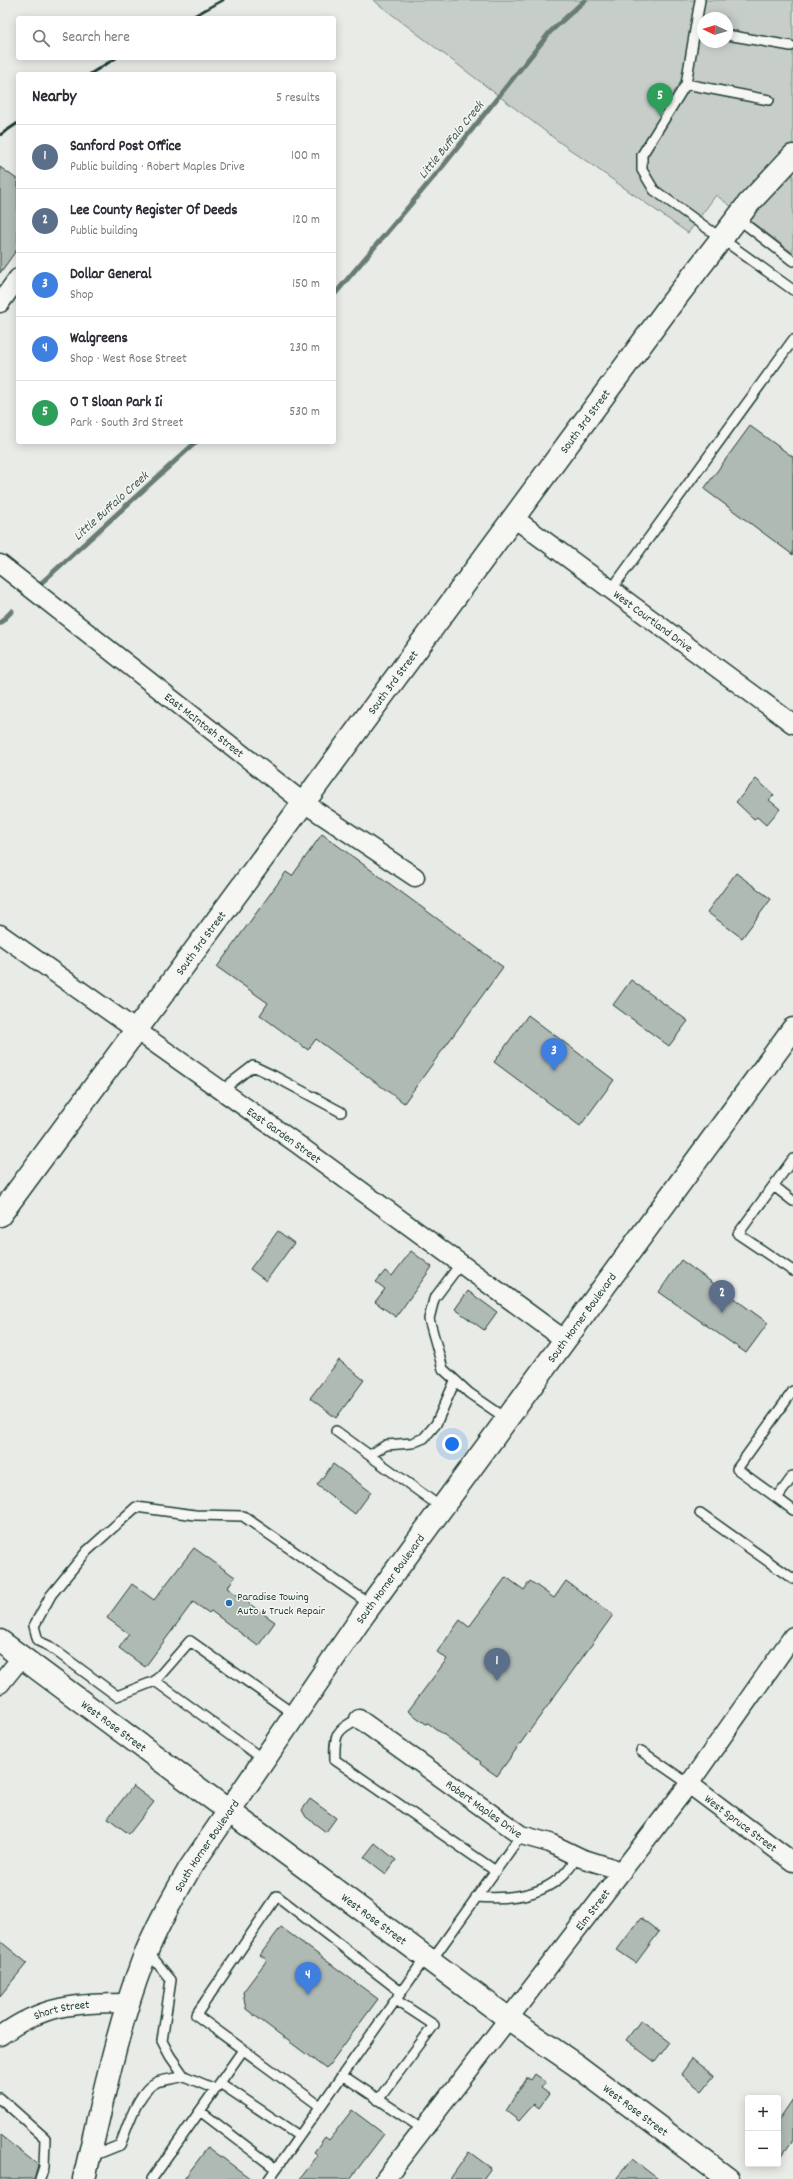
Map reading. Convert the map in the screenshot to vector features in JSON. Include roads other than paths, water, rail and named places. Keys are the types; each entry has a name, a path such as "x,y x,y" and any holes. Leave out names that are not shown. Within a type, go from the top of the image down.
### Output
{"street":[{"name":"South 3rd Street","path":"0,1215 721,238 776,173 793,156"},
{"path":"0,303 16,281"},
{"name":"West Courtland Drive","path":"514,518 793,724"},
{"name":"East McIntosh Street","path":"0,564 304,803 415,877"},
{"name":"East Garden Street","path":"0,934 224,1091 565,1340"},
{"name":"South Horner Boulevard","path":"84,2179 129,2003 147,1951 168,1905 229,1811 371,1604 793,1029"},
{"name":"Elm Street","path":"385,2179 689,1784 793,1636"},
{"name":"West Rose Street","path":"0,1641 29,1650 229,1811 509,2019 576,2065 728,2179"},
{"path":"0,1684 29,1650"},
{"name":"Robert Maples Drive","path":"359,1719 521,1835 550,1843 577,1856 622,1871"},
{"name":"West Spruce Street","path":"689,1784 793,1862"},
{"name":"Short Street","path":"0,2036 17,2023 48,2010 82,2003 129,2003"}],"lane":[{"path":"700,0 700,12"},
{"path":"733,36 791,46"},
{"path":"697,38 686,84 642,155 642,170 654,190 793,290"},
{"path":"686,84 769,100"},
{"path":"737,218 793,261"},
{"path":"611,590 793,340"},
{"path":"224,1091 231,1083 253,1066 341,1112"},
{"path":"793,1159 738,1234 793,1271"},
{"path":"774,1186 793,1201"},
{"path":"461,1263 434,1299 429,1319 443,1369 469,1393 507,1419"},
{"path":"370,1455 386,1445 412,1443 424,1438 436,1424 456,1381"},
{"path":"793,1391 737,1469 793,1510"},
{"path":"336,1431 442,1508"},
{"path":"777,1498 793,1476"},
{"path":"295,1715 190,1641 155,1681 117,1696 49,1646 29,1650 34,1626 51,1594 87,1551 136,1507 195,1515 243,1516 371,1604"},
{"path":"700,1513 793,1580"},
{"path":"155,1681 264,1760"},
{"path":"359,1719 344,1725 334,1739 335,1760 494,1870"},
{"path":"641,1751 689,1784"},
{"path":"268,2179 399,1996 476,1897 494,1870 521,1835"},
{"path":"476,1897 499,1898 533,1893 548,1886 562,1876 577,1856"},
{"path":"320,2106 196,2015 278,1896 434,2025 378,2100"},
{"path":"147,1951 172,1980 162,2041 170,2056 184,2076"},
{"path":"152,2179 243,2050"},
{"path":"342,2075 423,2129"},
{"path":"89,2157 120,2145 142,2095 148,2087 158,2081 184,2076 218,2086 299,2136"},
{"path":"0,2098 46,2138 44,2167 40,2179"},
{"path":"200,2111 276,2169"}],"waterway":[{"name":"Little Buffalo Creek","path":"336,293 443,166 550,32 585,0"},
{"name":"Little Buffalo Creek","path":"39,585 194,444"},
{"name":"Little Buffalo Creek","path":"0,623 12,611"}],"railway":[{"path":"194,16 223,0"},
{"path":"93,72 113,60"},
{"path":"0,135 16,124"}],"place":[{"name":"O T Sloan Park Ii","path":"660,116"},
{"name":"Dollar General","path":"554,1071"},
{"name":"Lee County Register Of Deeds","path":"722,1313"},
{"name":"Paradise Towing Auto & Truck Repair","path":"229,1603"},
{"name":"Sanford Post Office","path":"497,1681"},
{"name":"Walgreens","path":"308,1995"}]}
